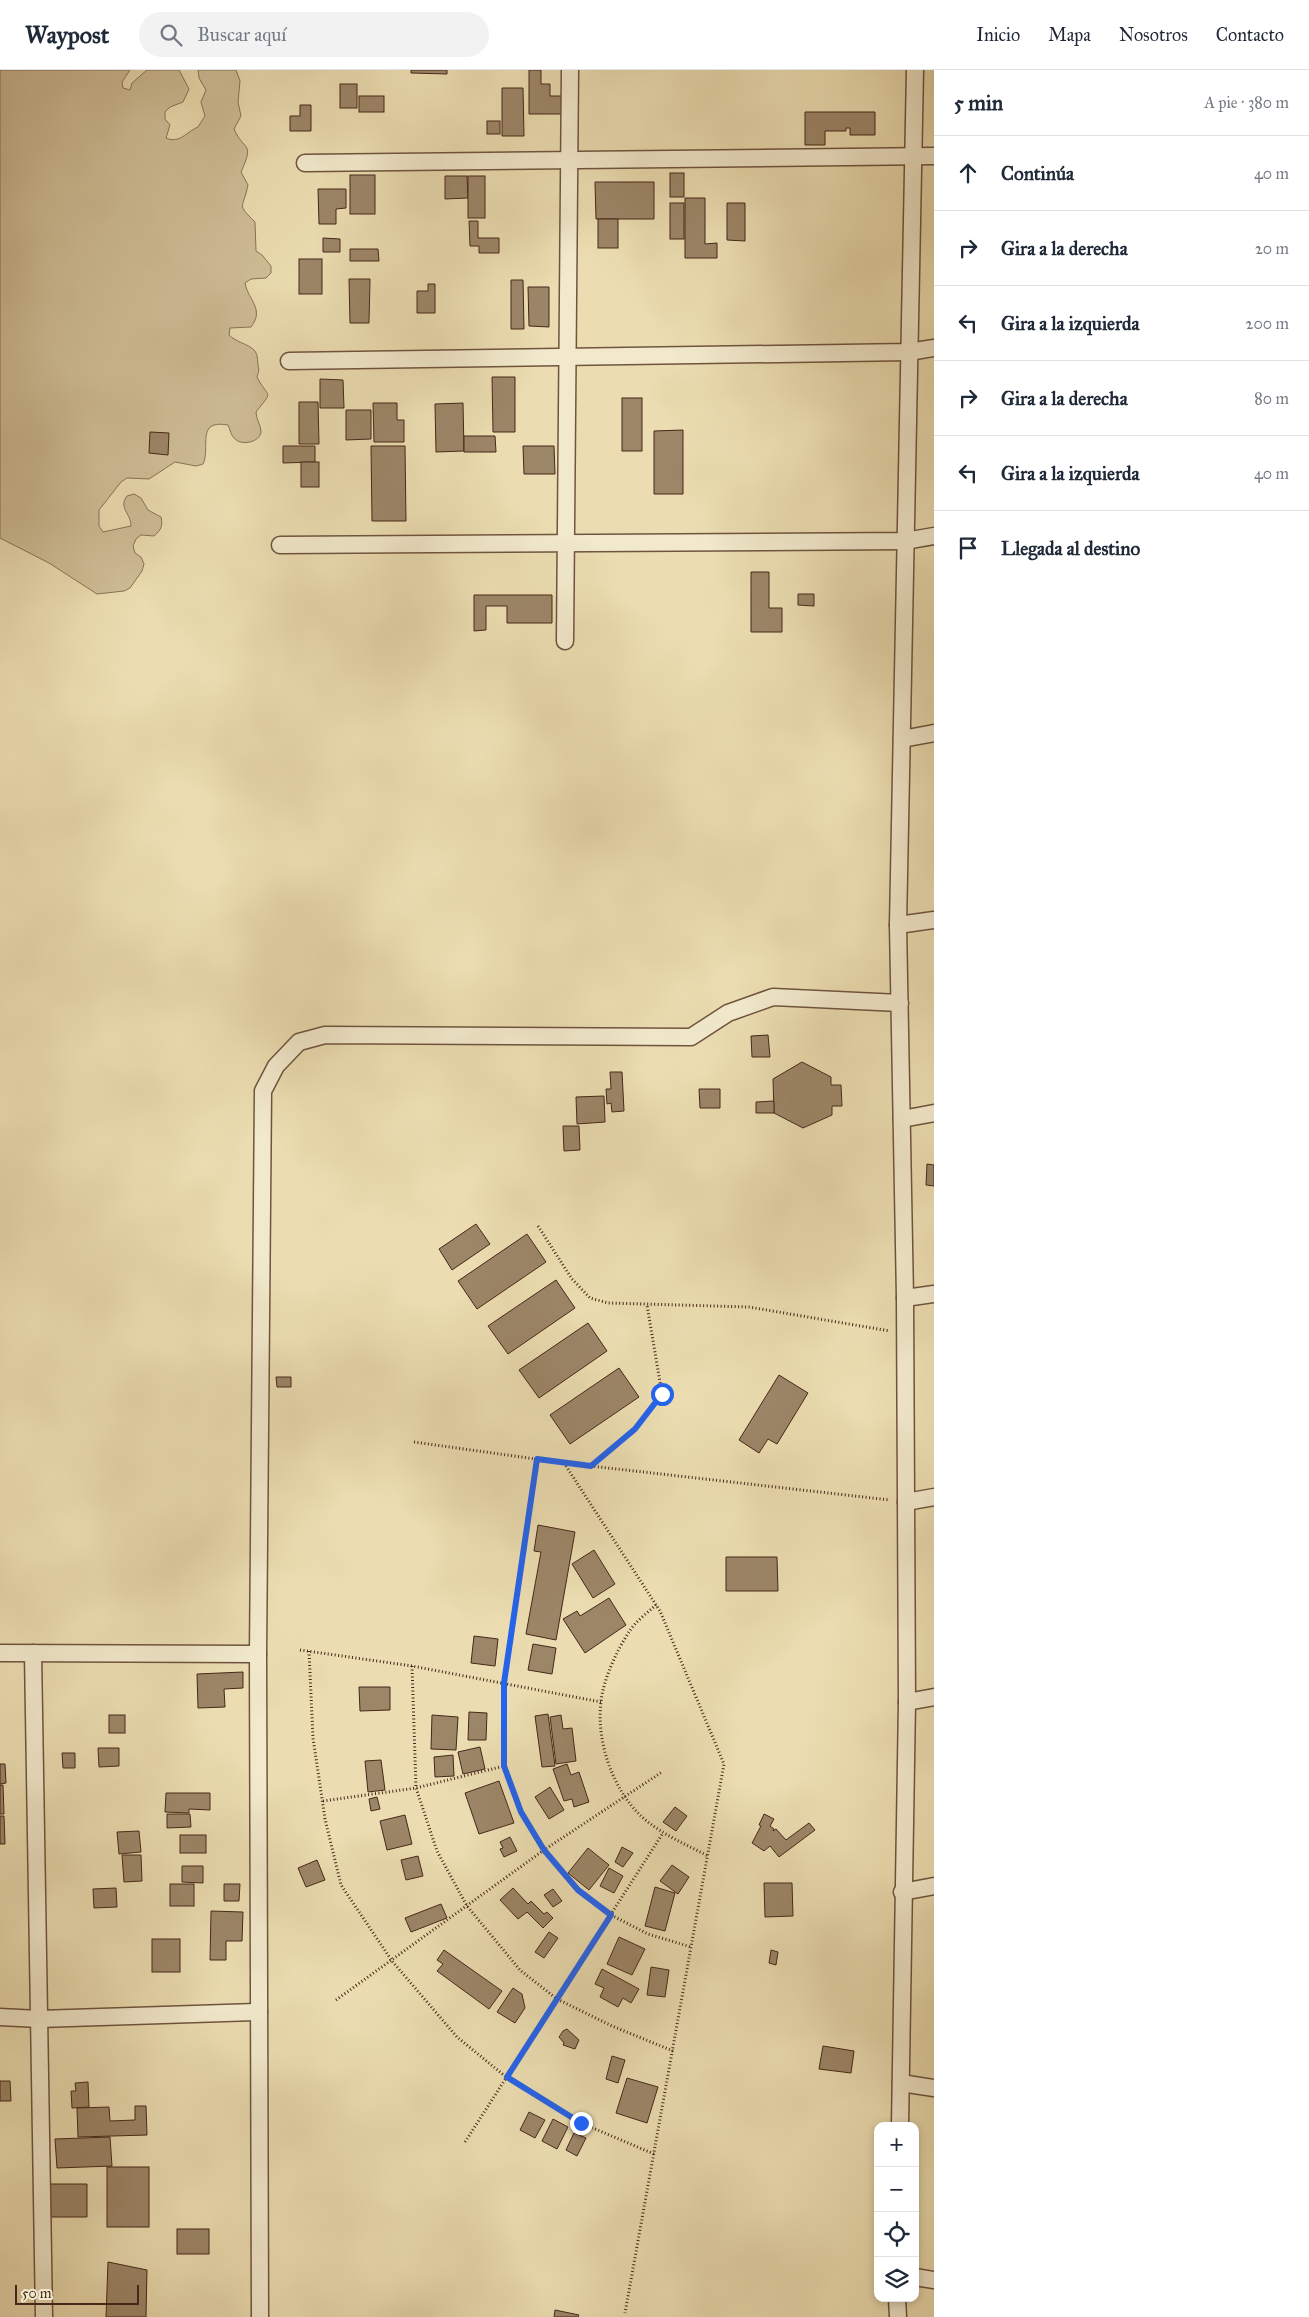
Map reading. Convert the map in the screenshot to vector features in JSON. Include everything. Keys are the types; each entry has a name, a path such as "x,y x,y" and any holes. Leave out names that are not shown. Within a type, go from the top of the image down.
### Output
{"street":[{"path":"565,641 570,70"},
{"path":"900,2122 902,1892 907,1702 905,1298 898,926 915,70"},
{"path":"305,163 934,156"},
{"path":"289,361 909,352 934,348"},
{"path":"280,545 905,541 934,536"},
{"path":"902,739 934,733"},
{"path":"898,926 934,920"},
{"path":"260,2317 258,1654 263,1091 276,1066 299,1042 325,1035 691,1037 728,1013 773,997 900,1003"},
{"path":"902,1119 934,1113"},
{"path":"905,1298 934,1294"},
{"path":"906,1502 934,1497"},
{"path":"0,1653 258,1654"},
{"path":"33,1653 44,2317"},
{"path":"907,1702 934,1697"},
{"path":"902,1892 934,1886"},
{"path":"0,2017 39,2019 259,2012"},
{"path":"900,2083 934,2088"},
{"path":"919,2278 934,2280"},
{"path":"897,2302 898,2317"}],"path":[{"path":"538,1226 572,1279 590,1298 608,1303 749,1307 905,1334"},
{"path":"591,1466 635,1429 662,1394 647,1304"},
{"path":"414,1442 564,1463 906,1502"},
{"path":"537,1459 504,1683 504,1766 521,1812 544,1850 578,1890 611,1915 648,1934 691,1947"},
{"path":"564,1463 656,1604 724,1764 625,2314"},
{"path":"656,1604 630,1630 613,1660 600,1702 602,1731 608,1762 624,1797 642,1817 663,1833 708,1856"},
{"path":"300,1650 412,1666 600,1702"},
{"path":"309,1651 313,1738 323,1801 341,1885 392,1961 458,2037 507,2077 581,2123 654,2154"},
{"path":"412,1666 416,1788 437,1851 468,1906 520,1970 557,1999 612,2026 673,2051"},
{"path":"323,1801 416,1788 504,1766"},
{"path":"336,2000 544,1850 662,1772"},
{"path":"465,2142 663,1833"}],"shaded area":[{"path":"0,70 130,70 122,82 123,88 130,90 132,83 147,70 179,70 189,89 183,102 170,107 165,112 165,119 170,125 166,138 175,140 198,127 205,116 201,102 206,90 199,78 198,70 236,70 240,81 238,102 241,116 234,129 248,151 241,172 248,185 242,206 255,222 256,251 271,266 271,273 266,278 251,279 245,283 256,310 255,321 251,327 230,328 229,335 254,350 257,354 259,370 257,377 268,394 256,412 261,432 258,438 250,442 242,442 234,438 228,425 218,424 211,426 206,436 203,464 196,466 175,462 149,479 127,478 121,482 99,510 99,526 103,532 131,526 124,504 127,496 134,494 141,498 148,510 161,517 162,523 160,530 154,536 141,535 136,539 133,546 135,553 141,557 144,564 142,571 130,588 124,591 97,594 49,563 0,538"}],"building":[{"path":"411,70 447,70 447,74 411,73"},
{"path":"529,70 541,70 541,84 550,84 550,96 565,96 565,114 529,114"},
{"path":"340,84 357,84 357,108 340,108"},
{"path":"502,88 523,88 524,136 502,136"},
{"path":"359,96 384,96 384,112 359,112"},
{"path":"300,105 311,105 311,131 290,131 290,116 300,116"},
{"path":"805,112 875,112 875,135 850,135 850,128 846,128 846,131 825,131 825,145 805,145"},
{"path":"487,121 500,121 500,134 487,134"},
{"path":"670,173 684,173 684,197 670,197"},
{"path":"350,175 375,175 375,214 350,214"},
{"path":"445,176 467,176 468,198 445,199"},
{"path":"468,176 485,176 485,218 468,218"},
{"path":"595,182 654,182 654,219 596,219"},
{"path":"318,189 346,189 346,208 336,209 336,224 319,224"},
{"path":"685,198 705,198 705,244 717,243 717,258 685,258"},
{"path":"670,203 684,203 684,239 670,239"},
{"path":"727,203 745,203 745,241 727,240"},
{"path":"598,219 618,219 618,248 598,248"},
{"path":"469,221 478,221 478,238 499,238 499,253 479,253 479,246 470,246"},
{"path":"323,238 340,239 340,252 323,252"},
{"path":"350,249 378,249 379,261 350,261"},
{"path":"299,259 322,259 322,294 299,294"},
{"path":"349,279 370,279 369,323 350,323"},
{"path":"511,280 523,280 524,329 511,329"},
{"path":"428,284 435,284 435,313 417,313 417,291 428,291"},
{"path":"528,287 549,287 549,327 529,326"},
{"path":"492,377 515,377 515,432 493,432"},
{"path":"320,379 343,380 344,408 320,408"},
{"path":"622,398 642,398 642,451 622,451"},
{"path":"299,402 318,402 319,444 299,444"},
{"path":"373,403 397,403 397,420 404,420 404,442 374,442"},
{"path":"463,403 464,451 436,452 435,404"},
{"path":"346,410 371,410 371,439 346,440"},
{"path":"683,430 683,494 654,494 654,431"},
{"path":"150,432 169,433 168,455 149,453"},
{"path":"464,436 495,436 496,452 464,452"},
{"path":"283,446 315,446 315,462 283,463"},
{"path":"371,446 405,446 406,521 372,521"},
{"path":"523,446 554,446 555,474 524,474"},
{"path":"301,462 319,462 319,487 301,487"},
{"path":"751,572 769,572 769,608 782,608 782,632 751,632"},
{"path":"798,594 814,594 814,606 798,605"},
{"path":"474,595 552,595 552,623 507,623 507,606 486,606 486,630 474,631"},
{"path":"768,1035 770,1057 752,1057 751,1036"},
{"path":"802,1062 831,1077 831,1085 841,1085 842,1106 832,1106 832,1115 803,1128 774,1113 773,1079"},
{"path":"610,1072 622,1072 624,1111 612,1112 611,1103 607,1104 606,1089 611,1089"},
{"path":"699,1089 720,1089 720,1108 700,1108"},
{"path":"604,1096 605,1122 577,1124 576,1097"},
{"path":"774,1101 774,1113 756,1113 756,1102"},
{"path":"563,1126 579,1126 580,1150 564,1151"},
{"path":"927,1164 934,1165 934,1186 926,1185"},
{"path":"476,1224 490,1244 452,1270 439,1249"},
{"path":"527,1234 546,1262 477,1309 458,1281"},
{"path":"556,1280 575,1308 508,1354 488,1326"},
{"path":"588,1323 607,1351 539,1398 519,1370"},
{"path":"619,1368 639,1397 570,1444 550,1415"},
{"path":"779,1375 808,1393 777,1444 768,1439 759,1453 739,1440"},
{"path":"276,1377 291,1377 291,1387 277,1387"},
{"path":"538,1525 575,1532 556,1640 526,1634 541,1552 534,1551"},
{"path":"594,1550 615,1584 593,1598 572,1564"},
{"path":"726,1557 777,1557 778,1591 726,1591"},
{"path":"609,1598 626,1625 585,1653 563,1619 577,1611 580,1616"},
{"path":"474,1636 498,1639 495,1666 471,1663"},
{"path":"533,1644 556,1648 552,1674 528,1670"},
{"path":"243,1672 243,1688 224,1689 225,1707 198,1708 197,1674"},
{"path":"359,1687 390,1687 390,1710 360,1711"},
{"path":"469,1712 487,1713 486,1740 468,1740"},
{"path":"548,1714 555,1766 542,1767 535,1716"},
{"path":"109,1715 125,1715 125,1733 109,1733"},
{"path":"432,1715 458,1717 456,1750 431,1749"},
{"path":"561,1715 563,1729 572,1728 576,1761 556,1764 550,1717"},
{"path":"480,1747 485,1769 463,1774 458,1752"},
{"path":"98,1748 119,1748 119,1766 99,1767"},
{"path":"62,1753 75,1753 75,1768 63,1768"},
{"path":"453,1755 454,1776 435,1777 434,1757"},
{"path":"381,1760 385,1790 368,1792 365,1761"},
{"path":"0,1764 5,1764 6,1783 0,1784"},
{"path":"567,1764 571,1775 579,1772 589,1802 574,1807 572,1799 564,1801 553,1769"},
{"path":"499,1781 514,1823 479,1834 465,1793"},
{"path":"0,1785 3,1785 4,1814 0,1814"},
{"path":"550,1787 564,1810 549,1819 535,1797"},
{"path":"166,1793 210,1793 210,1810 189,1809 189,1813 165,1812"},
{"path":"377,1797 380,1809 371,1811 369,1799"},
{"path":"675,1807 687,1816 676,1831 663,1822"},
{"path":"167,1814 190,1814 191,1827 167,1828"},
{"path":"764,1814 774,1819 770,1826 774,1829 773,1831 776,1829 786,1840 809,1823 815,1830 779,1857 770,1846 764,1851 752,1843 761,1826 759,1825"},
{"path":"405,1815 412,1844 387,1850 380,1821"},
{"path":"0,1816 4,1816 5,1844 0,1844"},
{"path":"139,1831 141,1852 119,1854 117,1832"},
{"path":"180,1835 206,1835 206,1853 180,1853"},
{"path":"510,1837 517,1851 504,1857 500,1849 503,1848 500,1842"},
{"path":"622,1847 633,1853 623,1867 615,1862"},
{"path":"588,1848 609,1865 589,1890 568,1873"},
{"path":"122,1855 141,1855 142,1881 124,1882"},
{"path":"418,1856 423,1876 406,1880 401,1860"},
{"path":"317,1860 325,1880 306,1887 298,1868"},
{"path":"672,1865 689,1877 678,1894 660,1881"},
{"path":"182,1866 203,1866 203,1883 182,1882"},
{"path":"609,1868 623,1876 614,1893 600,1886"},
{"path":"764,1883 792,1883 793,1916 765,1917"},
{"path":"170,1884 194,1884 194,1906 170,1906"},
{"path":"224,1884 240,1884 239,1901 224,1901"},
{"path":"655,1887 675,1893 665,1931 645,1926"},
{"path":"116,1888 117,1907 94,1908 93,1889"},
{"path":"513,1888 528,1904 531,1901 544,1914 547,1912 553,1918 543,1928 527,1912 518,1919 500,1900"},
{"path":"553,1889 562,1901 553,1907 544,1895"},
{"path":"441,1904 447,1918 411,1932 405,1918"},
{"path":"211,1911 243,1912 242,1941 226,1941 226,1960 210,1960"},
{"path":"549,1932 558,1938 544,1958 535,1952"},
{"path":"619,1937 645,1949 632,1975 607,1964"},
{"path":"152,1939 180,1939 180,1972 152,1972"},
{"path":"444,1950 502,1991 489,2009 437,1971 443,1964 437,1960"},
{"path":"771,1950 778,1952 776,1965 769,1963"},
{"path":"651,1967 669,1970 665,1997 647,1995"},
{"path":"602,1969 639,1989 631,2003 623,1998 618,2007 600,1997 604,1988 595,1984"},
{"path":"513,1988 522,1994 525,2008 515,2023 497,2012"},
{"path":"567,2029 579,2040 575,2049 563,2045 564,2043 559,2037"},
{"path":"823,2046 854,2051 851,2073 819,2069"},
{"path":"612,2056 625,2060 618,2083 606,2079"},
{"path":"627,2078 658,2087 647,2123 616,2113"},
{"path":"0,2081 10,2081 11,2101 0,2101"},
{"path":"88,2082 89,2107 72,2108 71,2091 76,2091 75,2083"},
{"path":"135,2106 146,2106 147,2135 78,2137 77,2108 109,2107 110,2121 135,2120"},
{"path":"529,2112 545,2120 535,2138 520,2130"},
{"path":"553,2119 568,2127 557,2149 542,2141"},
{"path":"574,2133 586,2138 577,2156 566,2150"},
{"path":"110,2137 112,2166 57,2168 55,2139"},
{"path":"107,2167 149,2167 149,2227 107,2227"},
{"path":"50,2184 87,2184 87,2217 51,2217"},
{"path":"177,2229 209,2229 209,2254 177,2254"},
{"path":"108,2262 147,2270 146,2317 106,2317"},
{"path":"555,2310 579,2315 578,2317 554,2317"}],"route":[{"path":"581,2123 507,2077 611,1915 578,1890 544,1850 521,1812 504,1766 504,1683 537,1459 591,1466 635,1429 662,1394"}]}
